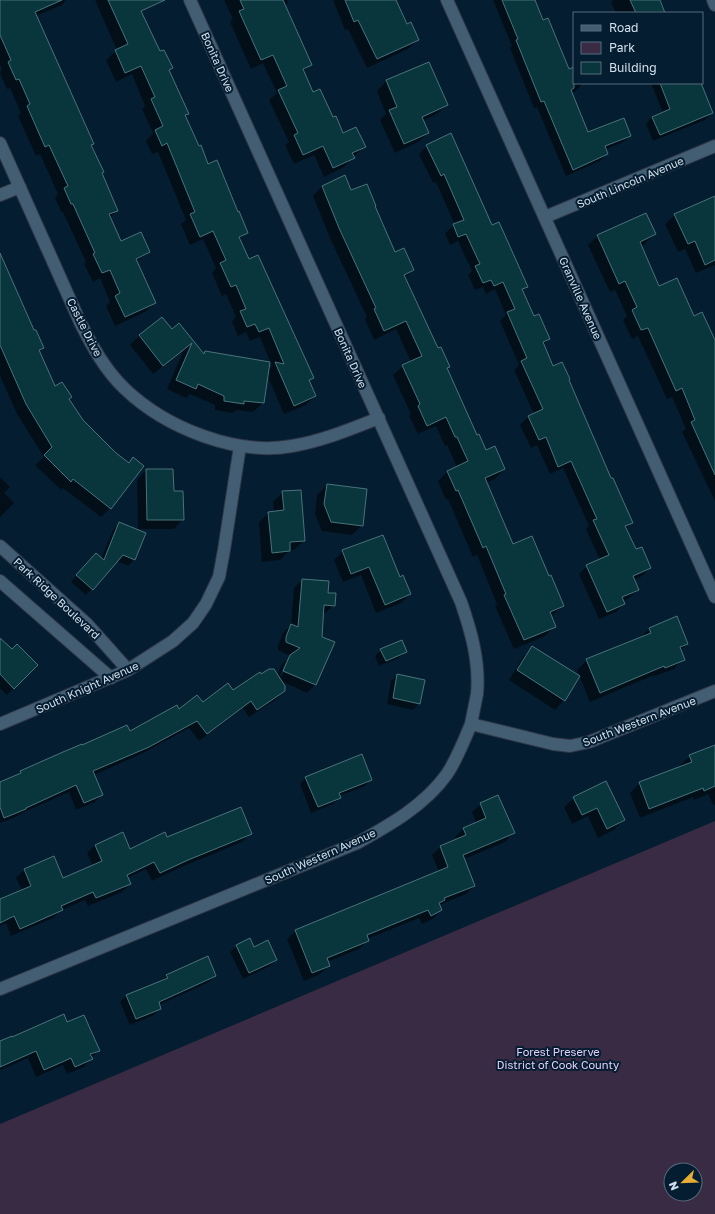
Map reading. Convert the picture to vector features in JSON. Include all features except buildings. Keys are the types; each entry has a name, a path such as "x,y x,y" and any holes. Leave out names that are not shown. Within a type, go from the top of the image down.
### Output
{"street":[{"name":"Bonita Drive","path":"190,0 461,602 472,635 476,665 477,693 471,724"},
{"name":"Granville Avenue","path":"447,0 715,597"},
{"path":"713,0 715,5"},
{"name":"Castle Drive","path":"0,143 80,322 94,348 108,369 125,389 144,405 161,417 205,436 240,446 268,448 291,446 336,434 379,418"},
{"name":"South Lincoln Avenue","path":"544,217 715,146"},
{"path":"0,195 20,187"},
{"name":"South Knight Avenue","path":"0,724 128,670 174,641 193,623 206,604 219,577 240,446"},
{"name":"Park Ridge Boulevard","path":"0,546 87,624 128,670"},
{"name":"Park Ridge Boulevard","path":"0,581 111,678"},
{"name":"South Western Avenue","path":"0,990 357,842 381,829 404,814 431,793 450,768 460,750 471,724 553,744 570,746 589,742 715,691"}],"green space":[{"name":"Forest Preserve District of Cook County","path":"715,821 715,1214 0,1214 0,1124"}]}
